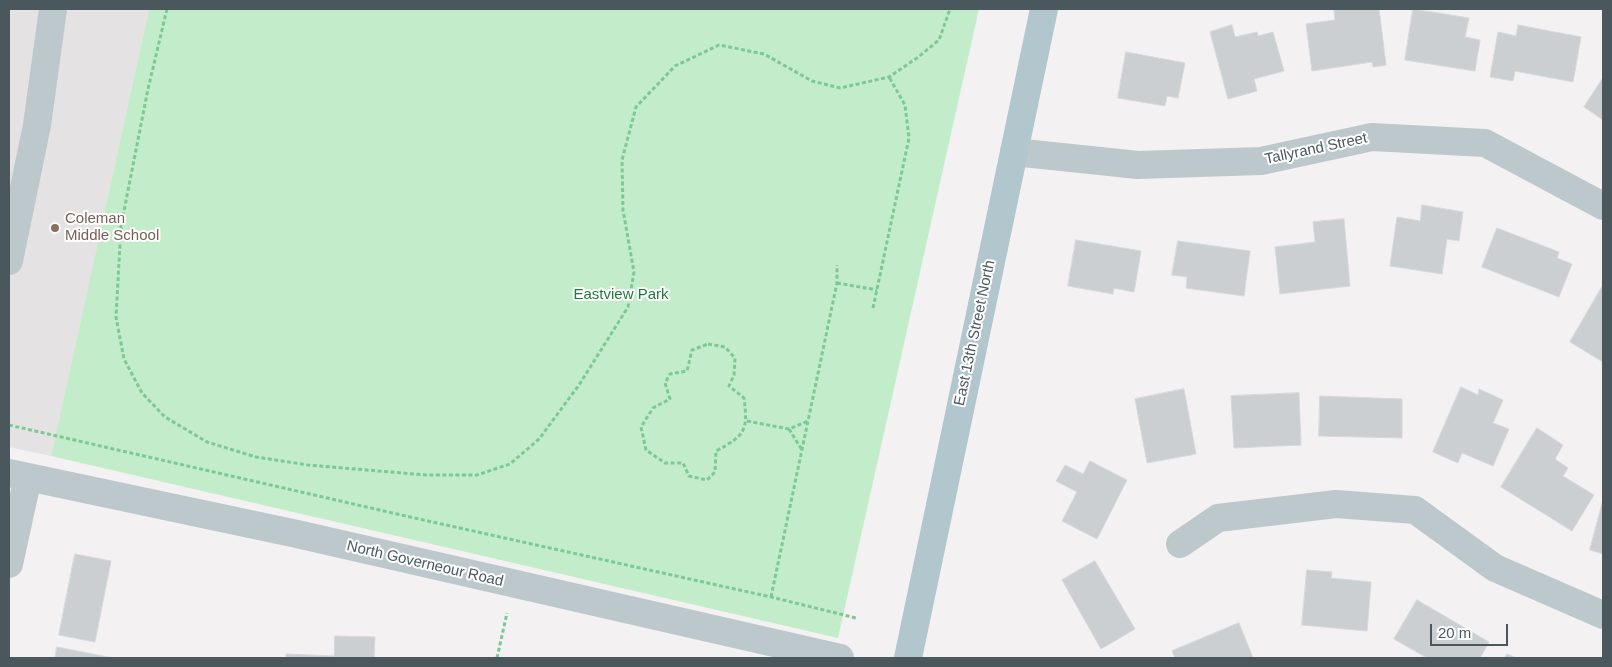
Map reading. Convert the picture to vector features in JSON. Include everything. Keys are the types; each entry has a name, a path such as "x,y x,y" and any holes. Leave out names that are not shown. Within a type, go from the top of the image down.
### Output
{"main road":[{"name":"East 13th Street North","path":"908,658 1044,9"}],"street":[{"path":"9,261 37,125 53,9"},
{"name":"Tallyrand Street","path":"1014,152 1138,166 1261,161 1372,137 1485,143 1603,206"},
{"path":"9,564 18,475"},
{"name":"North Governeour Road","path":"18,475 297,534 840,658"},
{"path":"1180,544 1218,518 1336,504 1415,510 1495,568 1603,615"}],"path":[{"path":"167,9 148,89 121,226 116,317 124,359 142,394 165,418 207,442 256,457 308,465 426,475 477,475 510,464 539,439 579,385 628,307 634,272 623,210 622,160 636,107 675,66 719,45 764,54 812,81 840,88 889,77 917,58 939,40 950,9"},
{"path":"873,308 909,138 905,105 889,77"},
{"path":"771,597 837,282 837,265"},
{"path":"837,282 877,290"},
{"path":"708,344 724,347 735,358 734,374 729,386 744,398 746,421 744,431 729,444 716,451 715,472 707,480 689,476 683,463 665,463 646,450 641,427 653,408 670,399 665,384 670,374 687,371 692,350 708,344"},
{"path":"746,421 789,430 808,421"},
{"path":"9,425 771,597 856,618"},
{"path":"789,430 802,451"},
{"path":"497,658 507,613"}],"shaded area":[{"name":"Coleman Middle School","path":"9,9 149,9 51,456 9,447"}],"green space":[{"name":"Eastview Park","path":"149,9 979,9 838,638 51,456"}],"building":[{"path":"1379,9 1386,65 1373,67 1372,62 1312,71 1306,24 1335,20 1334,10"},
{"path":"1413,9 1469,18 1465,37 1480,40 1475,71 1405,60"},
{"path":"1232,25 1235,37 1257,32 1258,36 1273,32 1284,71 1254,79 1257,91 1228,99 1210,32"},
{"path":"1518,25 1581,37 1573,82 1515,71 1513,81 1490,77 1498,32 1516,36"},
{"path":"1126,52 1185,63 1178,98 1167,96 1165,106 1118,98"},
{"path":"1603,78 1603,120 1584,107"},
{"path":"1422,205 1463,212 1459,241 1447,239 1442,274 1390,266 1397,217 1420,221"},
{"path":"1344,219 1350,286 1280,294 1275,247 1315,242 1313,222"},
{"path":"1497,228 1559,252 1557,258 1572,264 1559,297 1482,267"},
{"path":"1076,240 1141,251 1134,292 1114,288 1113,294 1068,286"},
{"path":"1178,241 1250,251 1244,296 1186,288 1187,277 1172,275"},
{"path":"1603,285 1603,362 1570,342"},
{"path":"1461,387 1478,395 1479,389 1503,400 1493,423 1509,429 1493,466 1462,453 1458,463 1433,452"},
{"path":"1184,389 1196,454 1147,463 1135,399"},
{"path":"1299,393 1301,445 1234,448 1231,396"},
{"path":"1320,396 1402,399 1402,438 1319,436"},
{"path":"1537,428 1563,445 1555,459 1568,468 1563,476 1594,495 1572,531 1501,487"},
{"path":"1090,461 1127,480 1097,539 1062,521 1077,492 1056,481 1065,465 1083,474"},
{"path":"1603,500 1603,554 1590,550"},
{"path":"75,554 111,561 95,642 59,635"},
{"path":"1095,561 1135,629 1101,649 1062,580"},
{"path":"1307,570 1332,572 1331,578 1371,582 1367,631 1302,625"},
{"path":"1417,600 1489,642 1480,658 1427,658 1394,639"},
{"path":"1239,623 1253,658 1175,658 1172,651"},
{"path":"335,636 375,637 374,658 286,658 286,654 334,656"},
{"path":"57,647 113,658 55,658"},
{"path":"1507,654 1517,658 1505,658"}],"place":[{"name":"Coleman Middle School","path":"55,228"}]}
